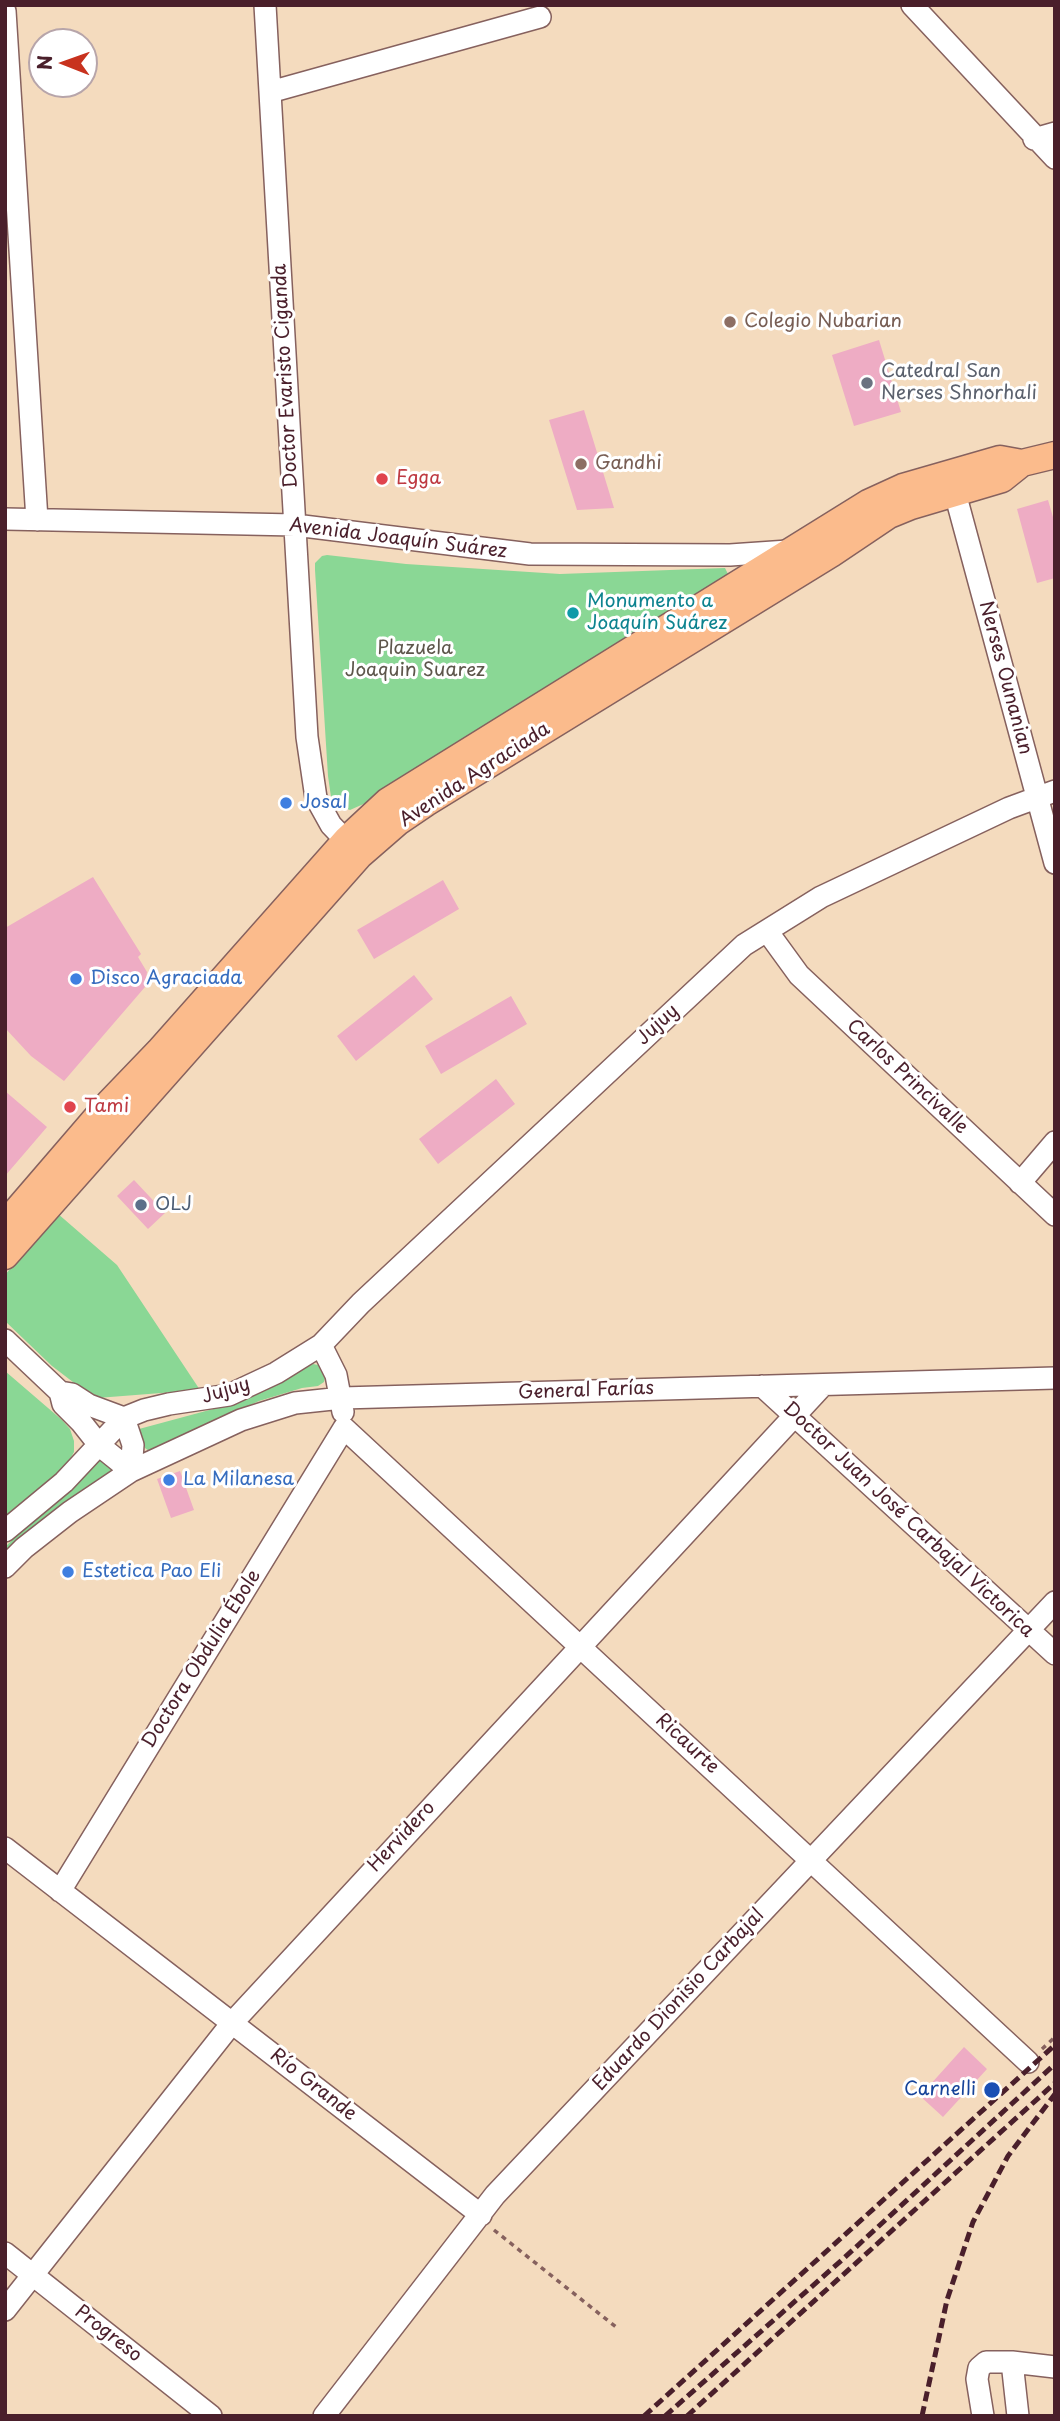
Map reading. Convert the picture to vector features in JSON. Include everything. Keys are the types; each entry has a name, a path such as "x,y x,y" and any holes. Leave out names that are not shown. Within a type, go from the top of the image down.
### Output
{"main road":[{"name":"Avenida Agraciada","path":"5,1256 353,848 375,810 404,788 868,503 902,487 1000,459 1022,463 1055,455"},
{"name":"Avenida Agraciada","path":"5,1224 110,1102 353,848 831,554 889,515 1002,479 1022,463"}],"street":[{"name":"Doctor Evaristo Ciganda","path":"264,5 307,737 316,798 323,815 353,848"},
{"path":"912,5 1045,136 1055,158"},
{"path":"5,12 37,520"},
{"path":"270,92 540,17"},
{"name":"Nerses Ounanian","path":"955,493 1046,794 1055,863"},
{"name":"Avenida Joaquín Suárez","path":"5,519 295,525 530,554 730,555 790,551"},
{"name":"Jujuy","path":"124,1418 169,1404 229,1395 276,1373 321,1345 361,1303 744,945 821,897 1009,808 1046,794"},
{"name":"Carlos Princivalle","path":"767,931 799,975 1055,1215"},
{"path":"1020,1183 1055,1142"},
{"path":"5,1340 60,1392 63,1405 100,1446 131,1471"},
{"path":"321,1345 336,1375 342,1398 344,1428"},
{"name":"General Farías","path":"5,1567 24,1548 131,1471 194,1441 279,1406 295,1403 342,1398 1055,1378"},
{"name":"Hervidero","path":"5,2310 232,2023 823,1385"},
{"name":"Doctor Juan José Carbajal Victorica","path":"762,1386 1055,1654"},
{"path":"60,1392 72,1394 89,1405 124,1418"},
{"path":"5,1531 64,1482 124,1418"},
{"path":"124,1418 133,1445 131,1471"},
{"name":"Ricaurte","path":"344,1428 1028,2062"},
{"name":"Doctora Obdulia Ébole","path":"60,1891 344,1428"},
{"name":"Eduardo Dionisio Carbajal","path":"324,2416 495,2195 1055,1602"},
{"name":"Río Grande","path":"5,1848 481,2215"},
{"name":"Progreso","path":"5,2253 211,2416"},
{"path":"983,2416 977,2379 979,2368 986,2362 1055,2367"},
{"path":"1012,2362 1018,2416"}],"path":[{"path":"481,2215 499,2236 616,2327"}],"green space":[{"name":"Plazuela Joaquin Suarez","path":"327,555 406,564 560,574 725,568 728,574 368,802 350,810 334,804 328,776 315,570 315,563"},
{"path":"57,1213 117,1265 200,1390 97,1398 52,1366 5,1321 5,1275"},
{"path":"313,1364 318,1365 325,1378 318,1386 259,1401 149,1451 145,1448 139,1429 228,1405 265,1391"},
{"path":"5,1371 70,1429 74,1452 66,1467 5,1516"},
{"path":"98,1458 111,1467 111,1471 46,1516 5,1552 5,1547"}],"building":[{"name":"Catedral San Nerses Shnorhali","path":"879,340 901,412 854,426 832,355"},
{"name":"Gandhi","path":"584,410 614,508 577,510 549,420"},
{"path":"1048,500 1055,524 1055,578 1037,583 1017,509"},
{"name":"Disco Agraciada","path":"93,877 141,954 138,957 147,972 145,987 64,1081 31,1056 5,1028 5,928"},
{"path":"443,880 459,909 374,959 357,930"},
{"path":"414,975 433,999 356,1061 337,1036"},
{"path":"511,996 527,1024 441,1074 425,1046"},
{"path":"496,1079 515,1104 438,1164 419,1139"},
{"path":"5,1091 47,1127 5,1176"},
{"name":"OLJ","path":"134,1180 165,1213 148,1229 117,1196"},
{"path":"180,1471 194,1510 171,1518 157,1479"},
{"path":"964,2047 987,2069 943,2117 920,2096"}],"railway":[{"path":"644,2416 1055,2045"},
{"path":"665,2416 843,2259 1055,2064"},
{"path":"687,2416 1055,2083"},
{"path":"922,2416 947,2300 973,2222 1008,2156 1055,2094"}],"place":[{"name":"Colegio Nubarian","path":"730,322"},
{"name":"Catedral San Nerses Shnorhali","path":"867,383"},
{"name":"Gandhi","path":"581,464"},
{"name":"Egga","path":"382,479"},
{"name":"Monumento a Joaquín Suárez","path":"573,613"},
{"name":"Josal","path":"286,803"},
{"name":"Disco Agraciada","path":"76,979"},
{"name":"Tami","path":"70,1107"},
{"name":"OLJ","path":"141,1205"},
{"name":"La Milanesa","path":"169,1480"},
{"name":"Estetica Pao Eli","path":"68,1572"},
{"name":"Carnelli","path":"992,2090"}]}
